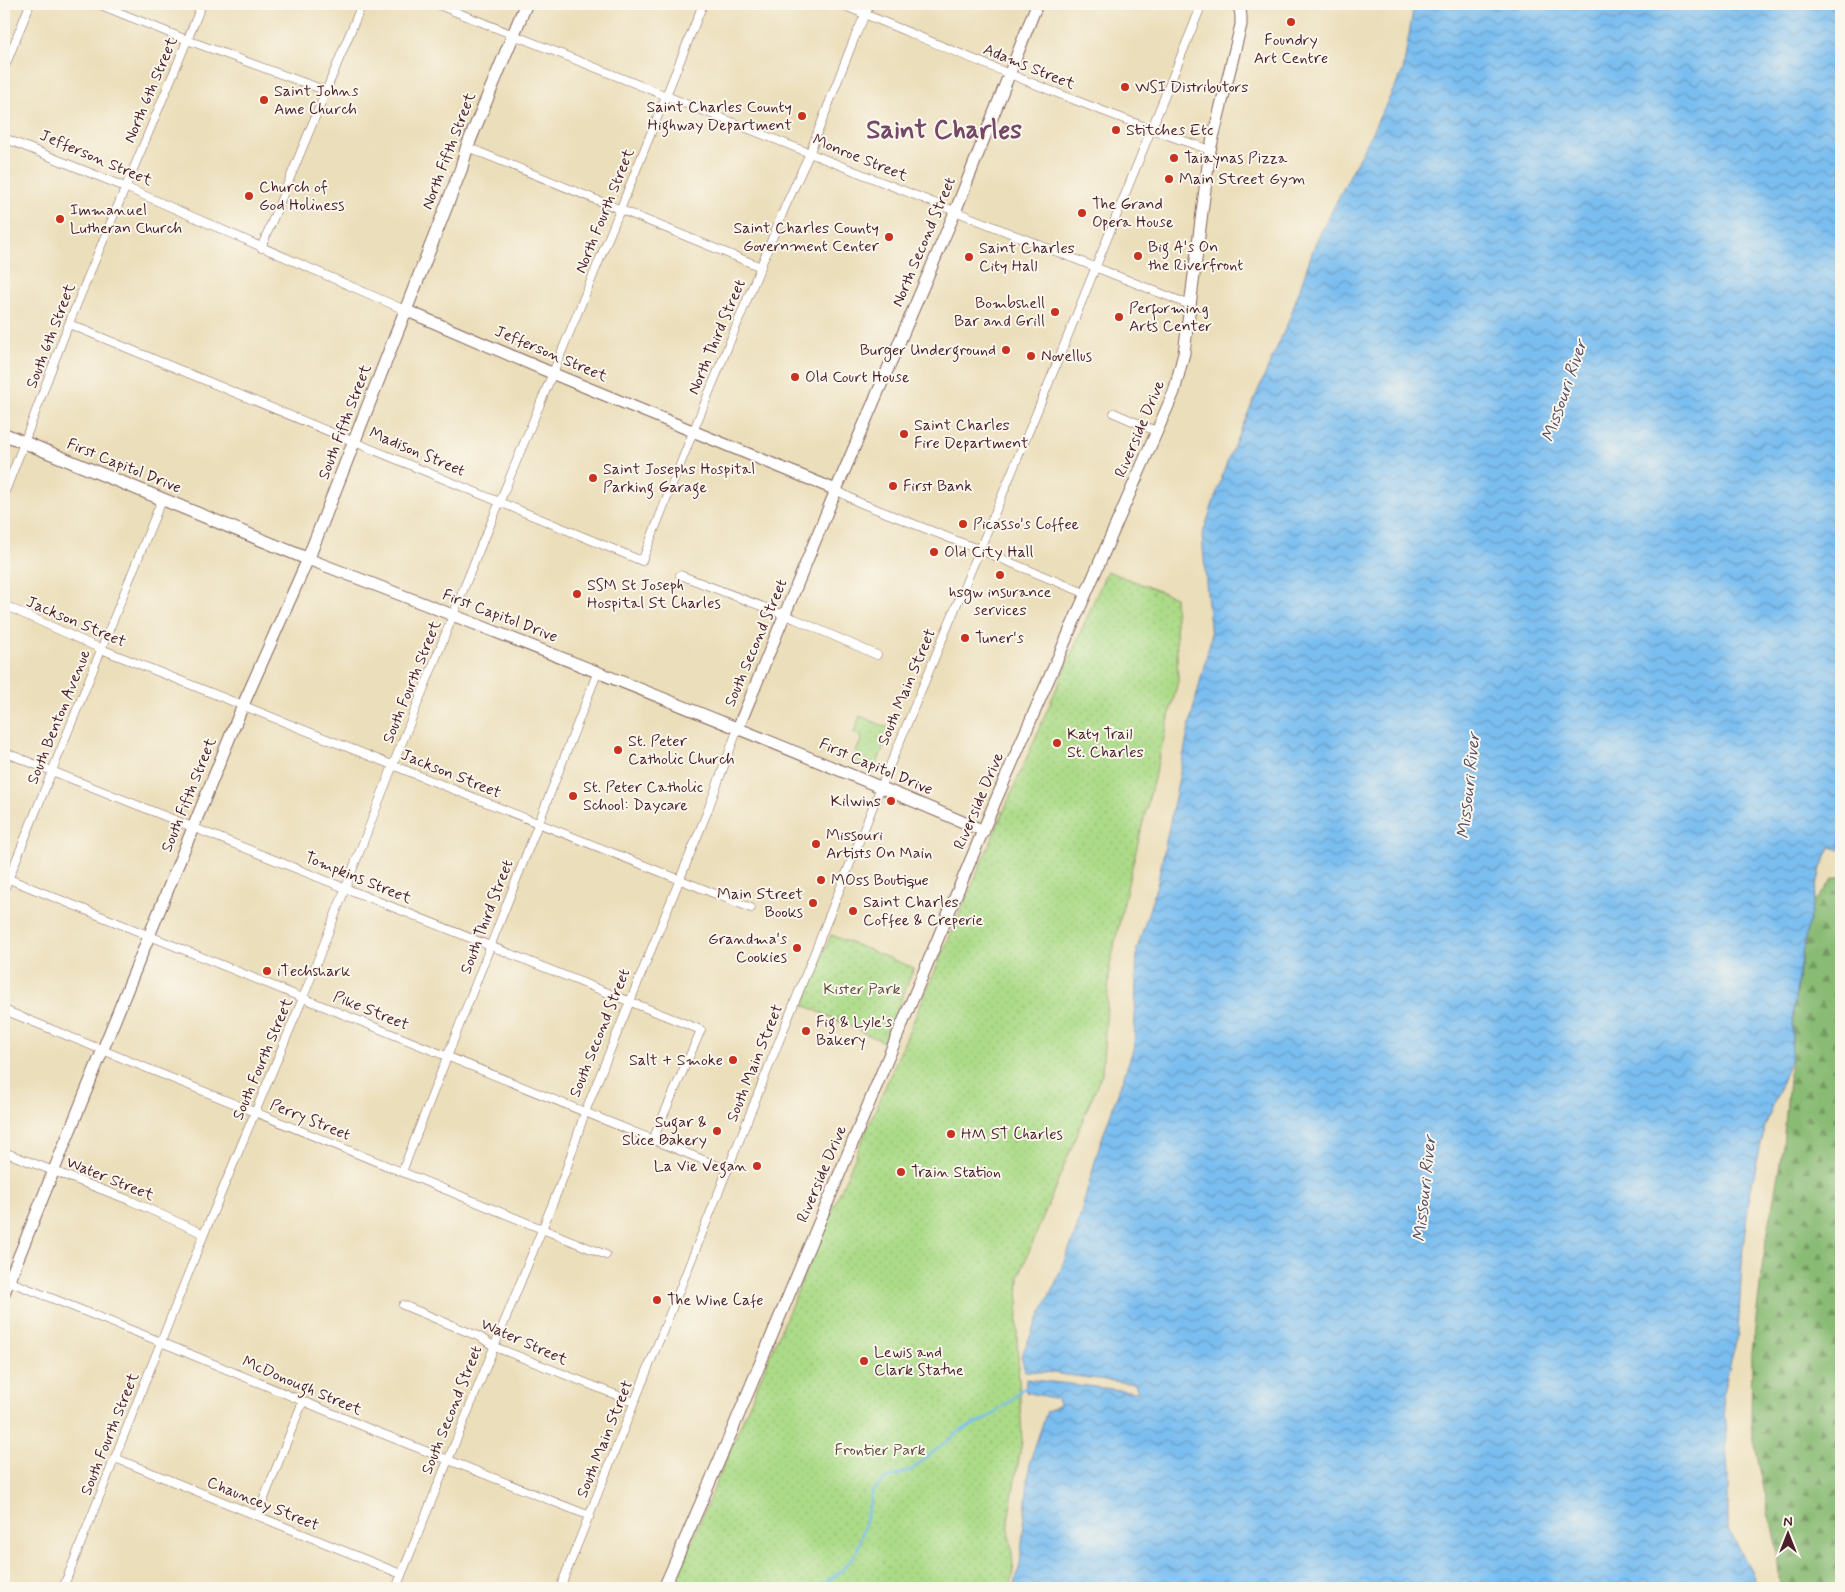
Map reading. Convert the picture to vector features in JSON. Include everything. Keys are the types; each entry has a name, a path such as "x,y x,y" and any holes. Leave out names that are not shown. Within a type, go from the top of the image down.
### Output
{"main road":[{"name":"North Fifth Street","path":"405,310 460,170 467,147 526,4"},
{"name":"South Fifth Street","path":"308,559 405,310"},
{"name":"First Capitol Drive","path":"4,434 308,559"}],"street":[{"path":"4,69 30,4"},
{"path":"98,4 187,40 327,91"},
{"name":"North 6th Street","path":"124,187 158,112 202,4"},
{"path":"261,248 362,4"},
{"name":"Monroe Street","path":"436,4 1190,305"},
{"name":"North Fourth Street","path":"553,373 703,4"},
{"name":"Adams Street","path":"840,4 1010,75 1152,130 1210,150"},
{"name":"North Third Street","path":"694,432 870,4"},
{"name":"North Second Street","path":"836,490 955,212 1037,4"},
{"name":"South Main Street","path":"560,1588 881,787 980,550 1202,4"},
{"name":"Riverside Drive","path":"664,1588 984,831 1158,432 1180,372 1210,150 1240,25 1239,4"},
{"name":"Jefferson Street","path":"4,138 124,187 553,373 836,490 858,502 1087,594"},
{"path":"467,147 761,268"},
{"name":"South 6th Street","path":"4,494 124,187"},
{"name":"Madison Street","path":"69,324 642,561 694,432"},
{"name":"South Fourth Street","path":"63,1588 160,1342 303,998 393,765 553,373"},
{"path":"1114,413 1158,432"},
{"name":"South Second Street","path":"396,1588 565,1173 585,1112 715,791 738,728 836,490"},
{"name":"South Benton Avenue","path":"4,890 6,878 52,771 162,499"},
{"name":"First Capitol Drive","path":"308,559 738,728 984,831"},
{"name":"South Fifth Street","path":"4,1293 6,1280 54,1171 243,705 308,559"},
{"path":"680,575 785,615 877,654"},
{"name":"Jackson Street","path":"4,606 102,649 751,908"},
{"name":"South Third Street","path":"402,1172 598,672"},
{"name":"Tompkins Street","path":"4,752 701,1030 652,1139"},
{"name":"Pike Street","path":"6,878 728,1170"},
{"name":"Perry Street","path":"4,1010 606,1255"},
{"name":"Water Street","path":"4,1152 129,1200 204,1234"},
{"name":"McDonough Street","path":"6,1280 449,1461 590,1516"},
{"name":"Water Street","path":"403,1305 480,1337 495,1347 634,1402"},
{"path":"257,1516 303,1401"},
{"name":"Chauncey Street","path":"115,1458 401,1574"}],"green space":[{"name":"Frontier Park","path":"1107,571 1175,597 1178,681 1129,879 1110,965 1102,1073 1019,1276 1017,1340 1022,1441 1008,1520 1014,1572 1010,1588 672,1588 782,1327"},
{"path":"860,716 891,729 873,773 852,763 862,737 854,733"},
{"path":"1841,876 1841,1588 1780,1588 1777,1550 1751,1426 1752,1352 1763,1261 1783,1145 1791,1058 1793,1011 1802,953 1812,905 1833,879"},
{"name":"Kister Park","path":"831,935 914,968 884,1042 804,1005"}],"water":[{"name":"Missouri River","path":"1414,4 1841,4 1841,850 1830,847 1821,868 1802,953 1793,1011 1791,1058 1765,1127 1750,1193 1743,1246 1738,1335 1723,1392 1728,1477 1728,1529 1752,1572 1756,1588 1014,1588 1020,1564 1030,1461 1047,1411 1059,1405 1057,1399 1026,1392 1026,1379 1138,1392 1135,1384 1025,1371 1021,1356 1055,1284 1075,1235 1099,1147 1134,1047 1137,949 1158,881 1191,718 1211,638 1202,536 1228,459 1289,320 1315,244 1403,71"}],"waterway":[{"path":"819,1588 841,1571 857,1553 873,1491 884,1480 911,1470 960,1431 986,1419 1008,1403 1022,1389 1028,1387"}],"place":[{"name":"Foundry Art Centre","path":"1291,22"},
{"name":"WSI Distributors","path":"1125,87"},
{"name":"Saint Johns Ame Church","path":"264,100"},
{"name":"Saint Charles County Highway Department","path":"802,116"},
{"name":"Stitches Etc","path":"1116,130"},
{"name":"Taiaynas Pizza","path":"1174,158"},
{"name":"Main Street Gym","path":"1169,179"},
{"name":"Church of God Holiness","path":"249,196"},
{"name":"The Grand Opera House","path":"1082,213"},
{"name":"Immanuel Lutheran Church","path":"60,219"},
{"name":"Saint Charles County Government Center","path":"889,237"},
{"name":"Big A's On the Riverfront","path":"1138,256"},
{"name":"Saint Charles City Hall","path":"969,257"},
{"name":"Bombshell Bar and Grill","path":"1055,312"},
{"name":"Performing Arts Center","path":"1119,317"},
{"name":"Burger Underground","path":"1006,350"},
{"name":"Novellus","path":"1031,356"},
{"name":"Old Court House","path":"795,377"},
{"name":"Saint Charles Fire Department","path":"904,434"},
{"name":"Saint Josephs Hospital Parking Garage","path":"593,478"},
{"name":"First Bank","path":"893,486"},
{"name":"Picasso's Coffee","path":"963,524"},
{"name":"Old City Hall","path":"934,552"},
{"name":"hsgw insurance services","path":"1000,575"},
{"name":"SSM St Joseph Hospital St Charles","path":"577,594"},
{"name":"Tuner's","path":"965,638"},
{"name":"Katy Trail St. Charles","path":"1057,743"},
{"name":"St. Peter Catholic Church","path":"618,750"},
{"name":"St. Peter Catholic School: Daycare","path":"573,796"},
{"name":"Kilwins","path":"891,801"},
{"name":"Missouri Artists On Main","path":"816,844"},
{"name":"MOss Boutique","path":"821,880"},
{"name":"Main Street Books","path":"813,903"},
{"name":"Saint Charles Coffee & Creperie","path":"853,911"},
{"name":"Grandma's Cookies","path":"797,948"},
{"name":"iTechshark","path":"267,971"},
{"name":"Fig & Lyle's Bakery","path":"806,1031"},
{"name":"Salt + Smoke","path":"733,1060"},
{"name":"Sugar & Slice Bakery","path":"717,1131"},
{"name":"HM ST Charles","path":"951,1134"},
{"name":"La Vie Vegan","path":"757,1166"},
{"name":"Train Station","path":"901,1172"},
{"name":"The Wine Cafe","path":"657,1300"},
{"name":"Lewis and Clark Statue","path":"864,1361"}],"district":[{"name":"Saint Charles","path":"944,131"}]}
